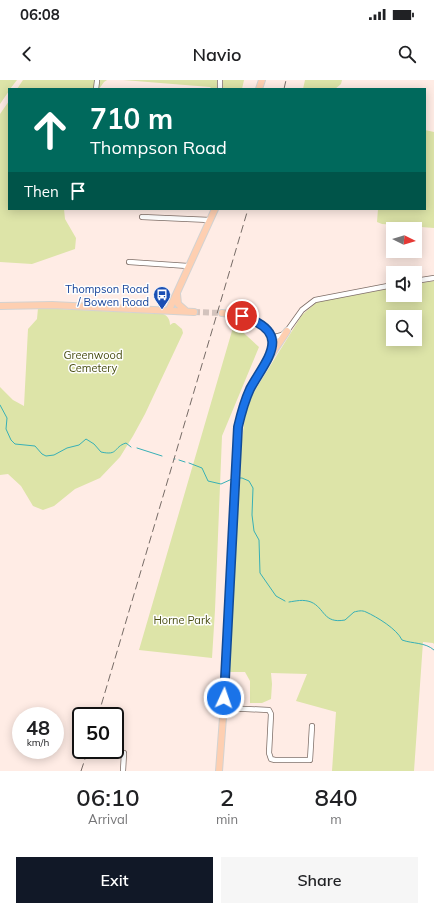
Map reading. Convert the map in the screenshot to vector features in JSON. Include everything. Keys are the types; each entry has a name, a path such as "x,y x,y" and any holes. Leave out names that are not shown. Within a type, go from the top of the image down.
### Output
{"main road":[{"path":"169,310 215,210"},
{"path":"0,306 41,305 193,312 182,309 178,304 177,294 179,287"},
{"path":"222,313 240,315 255,320 270,332 271,352 267,363"},
{"path":"220,771 238,427 245,400 287,331"}],"street":[{"path":"96,88 97,81"},
{"path":"142,217 210,220"},
{"path":"129,262 188,266"},
{"path":"422,280 434,278"},
{"path":"271,338 282,335 287,331 302,310 315,300 386,286"},
{"path":"224,708 269,710 271,714 268,753 271,759 310,760 312,726"},
{"path":"123,771 124,759"}],"green space":[{"path":"0,80 17,80 11,88 8,88 8,92 0,104"},
{"path":"23,80 107,80 100,88 18,88"},
{"path":"123,80 244,80 242,88"},
{"path":"305,80 342,80 341,84 336,88 303,88"},
{"path":"8,102 8,210 64,210 65,219 76,238 75,249 32,264 0,262 0,114"},
{"path":"426,130 434,132 434,228 422,227 422,222 386,222 386,224 377,222 378,210 426,210"},
{"path":"434,281 434,644 423,642 414,771 332,771 336,712 296,701 307,674 271,673 271,699 262,703 250,703 250,681 245,672 228,671 240,456 245,416 252,395 302,315 317,302 386,289 386,302 422,302 422,283"},
{"name":"Greenwood Cemetery","path":"38,308 163,314 170,321 170,325 175,323 182,329 183,333 145,414 120,457 100,478 75,489 54,506 43,510 33,506 21,486 8,474 0,475 0,387 13,400 24,406 28,329 37,319"},
{"name":"Horne Park","path":"234,324 259,347 222,436 212,658 139,650"}],"waterway":[{"path":"0,405 7,418 6,429 11,440 15,444 35,446 42,454 46,456 54,455 67,448 79,445 86,439 94,444 101,452 111,453 126,443 131,447"},
{"path":"137,448 162,456"},
{"path":"179,460 185,462"},
{"path":"189,463 202,468 208,481 221,484 232,479"},
{"path":"239,478 249,481 253,488 252,515 254,531 259,540 260,573 276,596 285,601"},
{"path":"289,602 302,600 311,602 316,605 328,618 338,621 345,620 354,612 364,611 386,624 396,632 402,640 423,644 434,650"}],"tunnel":[{"path":"194,312 222,313"}],"railway":[{"path":"284,88 286,80"},
{"path":"101,707 248,210"},
{"path":"81,771 85,759"}],"place":[{"name":"Thompson Road / Bowen Road","path":"162,310"}],"route":[{"path":"224,698 238,427 245,400 267,363 272,347 270,332 255,320 242,316"}]}
